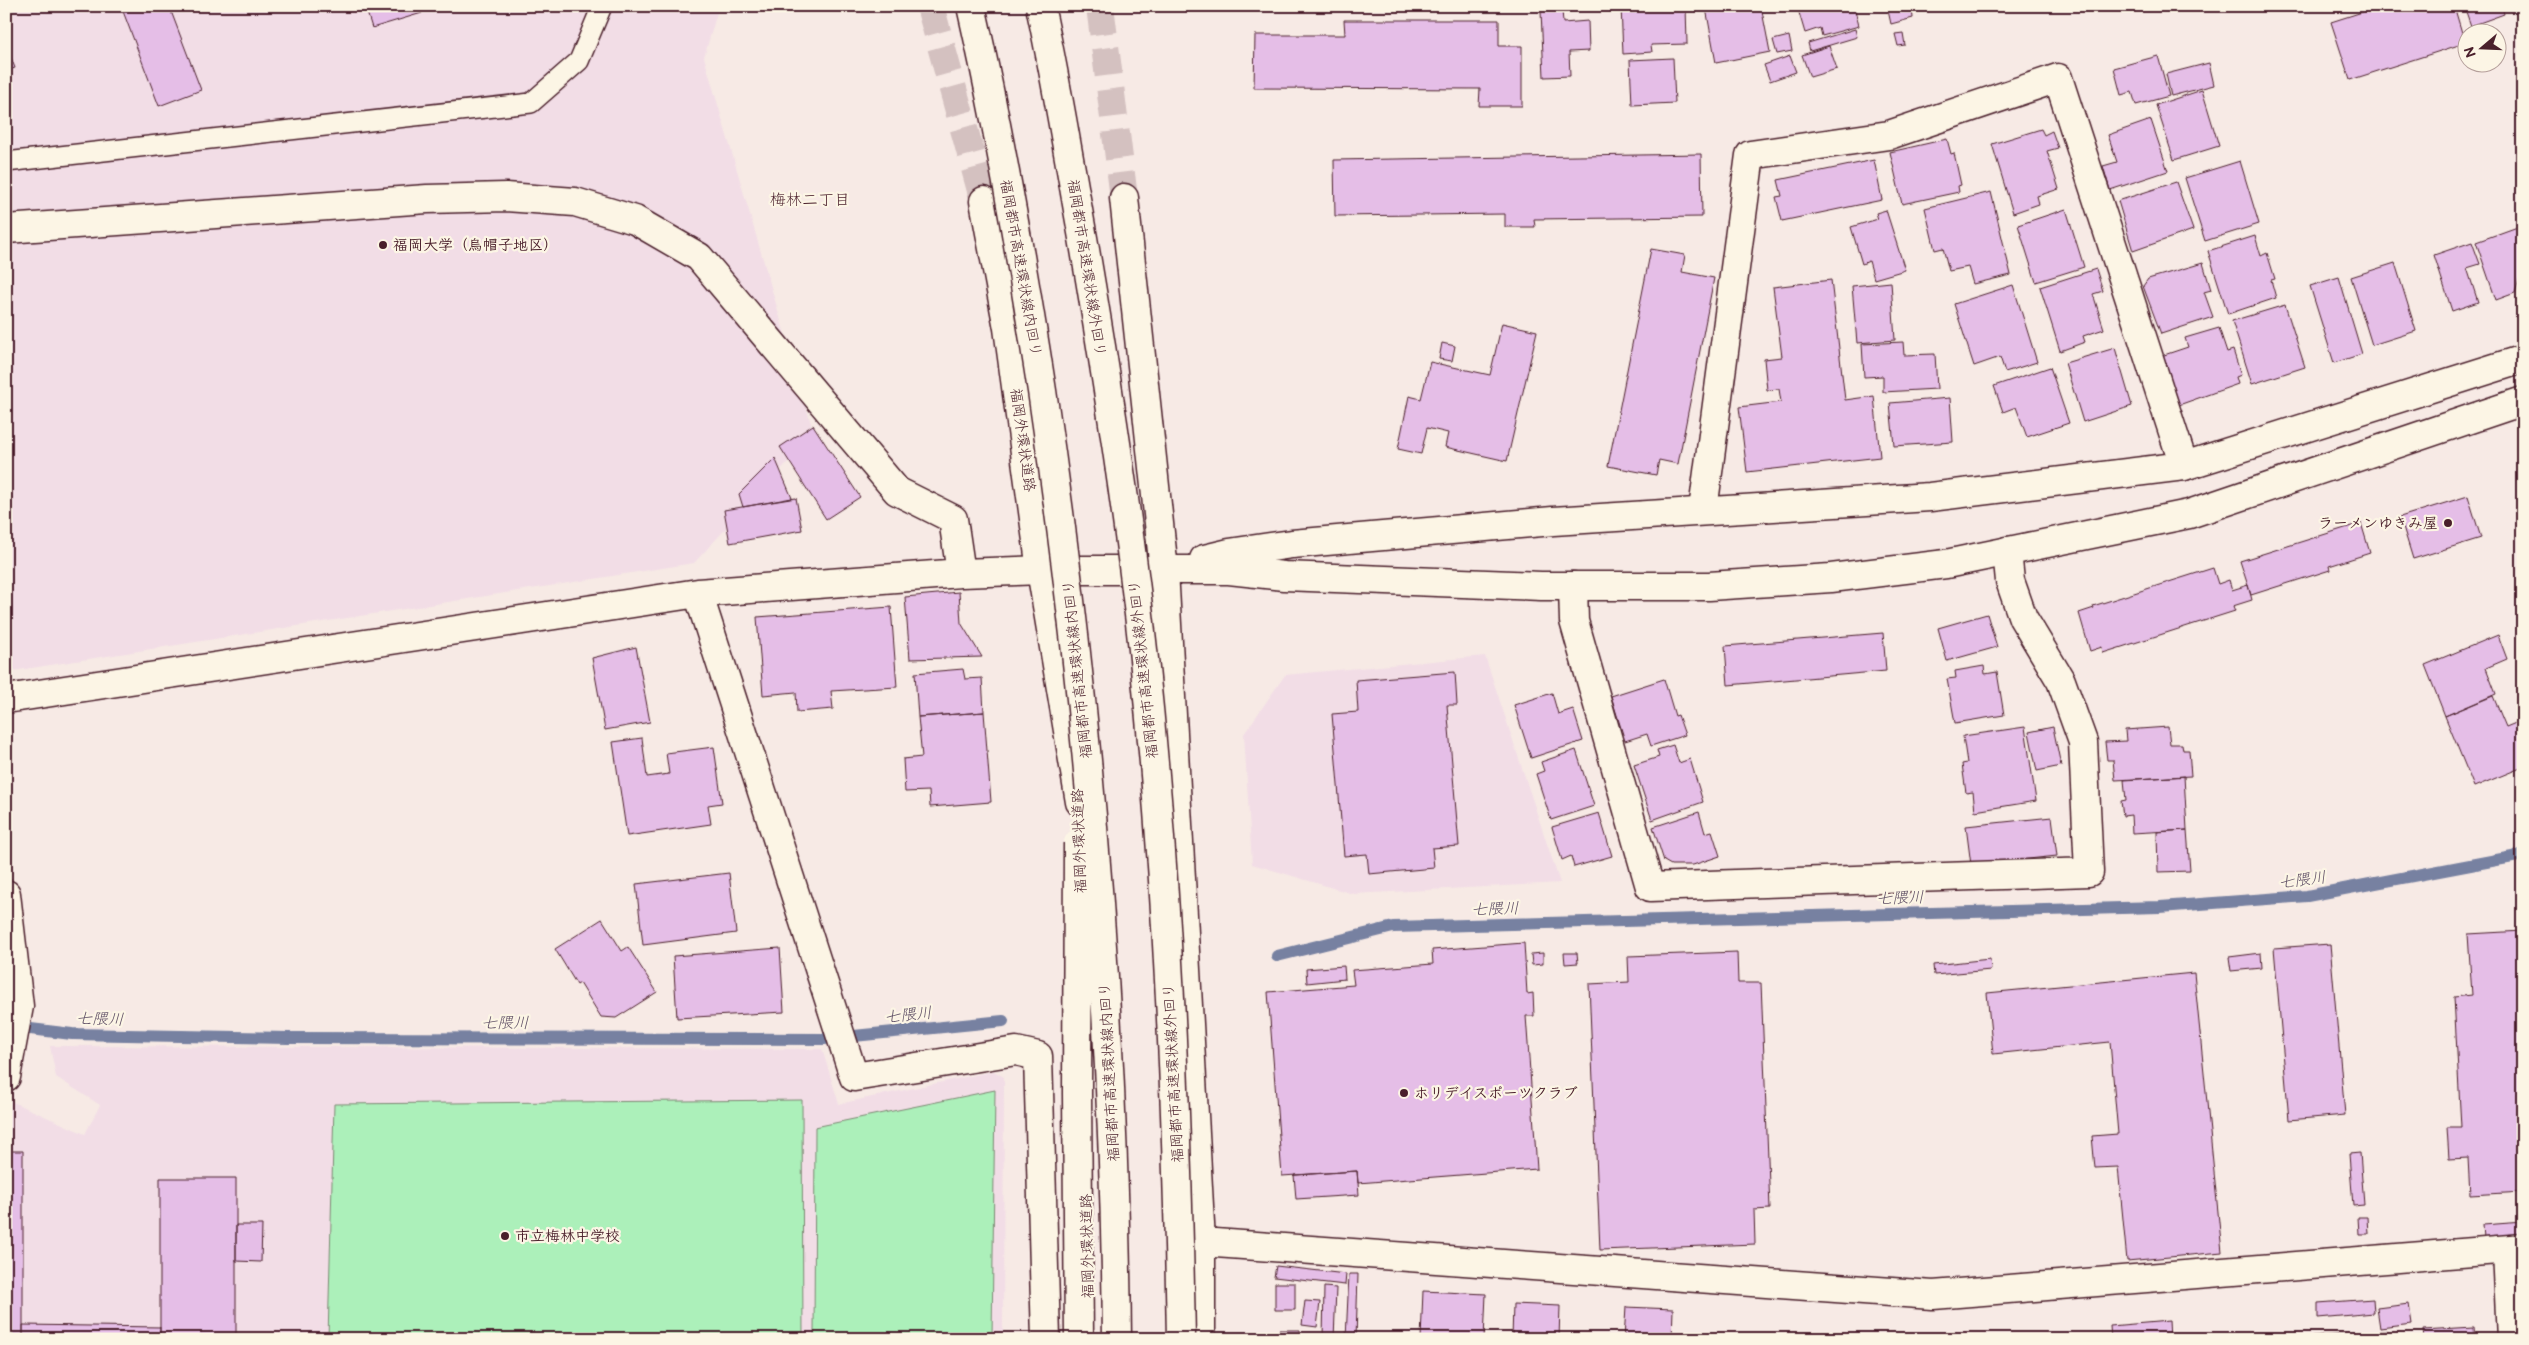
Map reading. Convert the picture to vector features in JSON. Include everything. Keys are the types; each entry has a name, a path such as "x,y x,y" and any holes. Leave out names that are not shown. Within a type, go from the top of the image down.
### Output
{"main road":[{"name":"福岡都市高速環状線内回り","path":"971,6 989,84 1030,315 1057,494 1080,670 1101,920 1115,1188 1117,1339"},
{"name":"福岡都市高速環状線外回り","path":"1040,6 1056,81 1094,304 1122,486 1144,660 1165,916 1178,1182 1182,1339"},
{"path":"1703,510 1750,155 1889,135 2058,78 2184,466"},
{"path":"6,229 427,198 506,197 575,202 635,220 699,257 896,491 953,519 961,573"},
{"path":"1124,198 1164,570 1201,1242 1201,1339"},
{"name":"福岡外環状道路","path":"984,201 1008,328 1041,570 1080,801 1089,1339"},
{"path":"1164,570 1229,553 1292,544 1703,510 1930,497 2184,466 2523,359"},
{"path":"6,699 698,593 961,573 1041,570 1229,570 1303,576 1573,586 1709,586 1831,578 1946,564 2189,514 2523,401"},
{"path":"1573,586 1574,621 1650,887 2089,872 2083,742 2061,680 2023,618 2010,581 2007,551"},
{"path":"698,593 854,1077 1016,1051 1038,1056 1046,1339"},
{"path":"1079,1339 1076,1094 1080,670"},
{"path":"6,894 19,1006 7,1078"},
{"path":"1201,1242 1933,1295 2515,1249 2511,1339"}],"lane":[{"path":"6,162 531,102 579,61 602,6"}],"shaded area":[{"name":"福岡大学（烏帽子地区）","path":"6,6 719,6 704,57 814,434 694,563 6,672"},
{"path":"1485,656 1560,883 1353,894 1252,864 1244,734 1285,675"},
{"name":"市立梅林中学校","path":"50,1046 822,1049 839,1104 994,1071 1004,1077 1003,1339 6,1339 6,1099 85,1134 100,1105 56,1077"}],"green space":[{"path":"995,1090 992,1339 814,1339 815,1127"},
{"path":"802,1100 803,1339 328,1339 334,1104"}],"building":[{"path":"121,6 169,6 201,90 159,106"},
{"path":"365,6 420,6 422,13 372,28"},
{"path":"1621,6 1686,6 1687,44 1651,45 1652,52 1623,54"},
{"path":"1712,6 1761,6 1770,52 1716,63 1706,8"},
{"path":"1797,6 1854,6 1859,26 1822,36 1820,28 1805,33"},
{"path":"1887,6 1925,6 1912,9 1913,18 1891,24"},
{"path":"2381,6 2454,6 2459,22 2456,22 2456,46 2350,80 2331,22"},
{"path":"2464,6 2502,6 2504,14 2482,22 2470,22"},
{"path":"1562,10 1563,23 1588,21 1589,51 1569,52 1570,76 1544,77 1541,11"},
{"path":"1344,20 1499,20 1499,46 1522,46 1522,106 1479,106 1480,89 1254,88 1255,35 1345,35"},
{"path":"1855,29 1857,37 1810,51 1808,43"},
{"path":"1903,33 1905,45 1898,46 1895,34"},
{"path":"1789,36 1792,51 1777,54 1773,40"},
{"path":"6,45 15,68 6,71"},
{"path":"1829,46 1837,69 1810,77 1802,55"},
{"path":"1790,56 1796,72 1770,81 1764,65"},
{"path":"2158,56 2169,96 2136,105 2132,92 2121,95 2114,68"},
{"path":"1673,58 1675,103 1632,105 1630,60"},
{"path":"2209,63 2214,85 2171,96 2166,74"},
{"path":"2202,90 2219,146 2174,160 2156,105"},
{"path":"2151,120 2168,171 2110,190 2103,166 2117,162 2108,135"},
{"path":"2041,129 2044,135 2052,131 2058,148 2047,151 2059,189 2037,196 2039,204 2013,213 1992,144"},
{"path":"1947,139 1951,154 1954,153 1961,185 1958,186 1959,192 1902,204 1890,152"},
{"path":"1701,154 1702,217 1534,219 1535,227 1505,227 1505,214 1335,216 1334,160"},
{"path":"1874,160 1882,200 1782,221 1776,197 1782,196 1778,180"},
{"path":"2240,161 2259,224 2205,241 2185,178"},
{"path":"2176,182 2193,230 2133,251 2118,201"},
{"path":"1991,192 2011,275 1973,284 1968,267 1949,271 1943,248 1935,250 1925,208"},
{"path":"2066,209 2084,267 2036,282 2018,225"},
{"path":"1886,210 1905,270 1874,279 1869,261 1862,264 1851,227 1878,219 1876,213"},
{"path":"2523,225 2523,266 2515,293 2496,300 2476,242"},
{"path":"2255,236 2261,256 2267,253 2275,279 2271,280 2276,298 2228,314 2208,251"},
{"path":"2472,242 2480,264 2467,268 2478,302 2452,311 2434,255"},
{"path":"1651,249 1685,255 1682,272 1714,278 1678,464 1659,460 1656,475 1608,466"},
{"path":"2203,263 2211,290 2204,292 2213,317 2161,334 2143,286 2148,279"},
{"path":"2395,263 2416,331 2372,345 2351,277"},
{"path":"2096,269 2103,291 2093,294 2104,329 2083,336 2085,342 2060,351 2040,287"},
{"path":"2339,277 2362,354 2334,363 2310,286"},
{"path":"1831,280 1845,400 1874,396 1880,457 1747,472 1739,407 1781,402 1779,389 1767,390 1764,359 1782,357 1773,287"},
{"path":"1891,282 1895,340 1857,343 1852,286"},
{"path":"2013,285 2037,362 2005,372 2000,357 1974,366 1954,304"},
{"path":"2285,305 2305,367 2252,384 2232,321"},
{"path":"1502,323 1537,331 1507,461 1445,447 1448,433 1427,428 1421,454 1398,449 1409,396 1421,399 1430,362 1490,375"},
{"path":"2219,328 2227,352 2233,350 2241,375 2236,377 2238,384 2176,406 2161,356 2188,347 2185,338"},
{"path":"1903,342 1904,355 1935,354 1937,389 1883,392 1883,376 1864,377 1862,344"},
{"path":"1442,343 1455,346 1452,361 1439,359"},
{"path":"2115,348 2132,406 2083,422 2065,363"},
{"path":"2050,367 2069,423 2027,437 2016,407 2003,412 1994,386"},
{"path":"1950,398 1953,442 1894,446 1890,403"},
{"path":"813,425 860,497 826,519 780,447"},
{"path":"775,458 792,498 743,507 739,494"},
{"path":"2468,496 2481,538 2413,559 2400,517"},
{"path":"796,498 802,530 730,543 724,510"},
{"path":"2361,523 2370,553 2329,566 2330,570 2251,595 2240,561"},
{"path":"2213,568 2218,584 2229,580 2232,590 2248,585 2252,600 2233,606 2235,611 2103,653 2102,647 2090,651 2079,613 2094,608 2093,606"},
{"path":"959,592 961,623 982,657 910,659 905,597"},
{"path":"891,607 897,687 831,691 833,709 797,712 796,692 763,695 757,617"},
{"path":"1987,614 1997,647 1947,661 1938,628"},
{"path":"1883,633 1886,671 1728,685 1725,646"},
{"path":"2498,635 2507,659 2486,668 2496,694 2445,716 2425,665"},
{"path":"636,647 650,722 605,730 592,658"},
{"path":"1984,666 1985,674 1997,672 2004,715 1955,723 1947,679 1956,678 1955,671"},
{"path":"963,669 965,679 982,678 984,712 918,717 915,673"},
{"path":"1455,672 1457,705 1447,705 1459,846 1432,848 1434,868 1369,874 1367,854 1344,856 1332,714 1358,712 1356,680"},
{"path":"1664,679 1675,716 1678,715 1685,735 1651,746 1647,734 1625,741 1611,696"},
{"path":"1552,693 1558,714 1573,709 1583,741 1531,758 1514,705"},
{"path":"2493,696 2506,727 2523,720 2523,767 2474,787 2445,716"},
{"path":"984,712 991,802 930,807 929,791 905,792 903,759 922,757 918,717"},
{"path":"2025,727 2036,801 1975,811 1973,792 1966,793 1962,764 1967,763 1963,736"},
{"path":"2053,727 2061,766 2037,771 2029,732"},
{"path":"2168,727 2170,744 2182,744 2183,750 2189,750 2191,776 2115,780 2113,760 2107,760 2105,742 2126,741 2125,730"},
{"path":"642,738 647,777 669,774 666,753 714,747 722,803 708,805 711,824 627,836 613,742"},
{"path":"1673,745 1679,763 1690,759 1703,802 1652,820 1634,765 1659,757 1657,750"},
{"path":"1576,750 1594,806 1551,820 1536,774 1544,771 1541,762"},
{"path":"2184,776 2187,830 2132,833 2131,815 2123,816 2121,801 2126,800 2124,780"},
{"path":"1699,812 1705,833 1712,831 1720,856 1693,865 1671,865 1664,861 1653,827"},
{"path":"1599,813 1612,856 1574,867 1571,856 1562,860 1552,827"},
{"path":"2052,817 2057,856 1971,865 1966,826"},
{"path":"2187,830 2190,871 2158,872 2157,832"},
{"path":"729,873 736,933 643,945 636,884"},
{"path":"602,919 622,951 628,947 657,992 616,1018 601,1017 580,983 577,985 555,949"},
{"path":"2523,931 2523,1034 2521,1034 2523,1192 2470,1195 2468,1158 2449,1159 2447,1127 2461,1127 2454,997 2472,995 2468,934"},
{"name":"ホリデイスポーツクラブ","path":"1524,943 1527,994 1533,993 1534,1016 1526,1016 1537,1169 1358,1183 1357,1171 1282,1176 1268,992 1354,985 1352,970 1433,964 1432,950"},
{"path":"2330,944 2345,1115 2289,1120 2274,948"},
{"path":"780,948 784,1012 677,1018 673,956"},
{"path":"1737,952 1738,983 1761,983 1770,1209 1754,1210 1755,1244 1600,1250 1589,984 1629,982 1628,956"},
{"path":"1543,953 1543,964 1532,965 1531,954"},
{"path":"1564,953 1577,953 1578,963 1565,964"},
{"path":"2261,953 2262,968 2231,971 2229,957"},
{"path":"1990,959 1991,970 1934,975 1933,965"},
{"path":"1344,966 1345,979 1307,983 1306,969"},
{"path":"2194,973 2222,1252 2127,1261 2118,1167 2095,1168 2092,1136 2118,1134 2110,1042 1993,1054 1987,993"},
{"path":"6,1151 23,1151 23,1339 6,1339"},
{"path":"2360,1153 2364,1205 2353,1206 2349,1154"},
{"path":"1357,1171 1359,1195 1296,1199 1294,1175"},
{"path":"160,1178 236,1178 236,1339 160,1339"},
{"path":"2518,1204 2523,1204 2523,1215 2519,1215"},
{"path":"2358,1217 2367,1217 2368,1234 2359,1234"},
{"path":"2523,1222 2523,1236 2484,1238 2483,1225"},
{"path":"236,1225 262,1225 261,1262 236,1261"},
{"path":"1276,1266 1346,1274 1345,1285 1274,1277"},
{"path":"1349,1274 1358,1274 1356,1339 1346,1339"},
{"path":"1275,1283 1295,1283 1295,1310 1275,1310"},
{"path":"1324,1287 1336,1288 1334,1339 1323,1339"},
{"path":"1423,1291 1486,1294 1484,1339 1421,1339"},
{"path":"2373,1299 2374,1313 2318,1318 2318,1303"},
{"path":"1305,1301 1320,1302 1317,1327 1302,1325"},
{"path":"1513,1304 1560,1306 1559,1339 1512,1339"},
{"path":"2409,1304 2412,1324 2380,1328 2377,1308"},
{"path":"1626,1307 1673,1309 1672,1339 1624,1339"},
{"path":"2169,1321 2170,1339 2111,1339 2110,1326"},
{"path":"23,1325 160,1327 160,1339 23,1339"},
{"path":"2473,1327 2474,1339 2424,1339 2423,1330"},
{"path":"1279,1330 1300,1330 1300,1339 1279,1339"},
{"path":"2386,1331 2386,1339 2313,1339 2313,1337"},
{"path":"1302,1335 1317,1336 1317,1339 1302,1339"}],"waterway":[{"name":"七隈川","path":"1277,956 1393,927 2160,907 2307,896 2523,855"},
{"name":"七隈川","path":"14,1027 72,1034 288,1038 824,1039 1003,1021"}],"tunnel":[{"path":"930,6 984,201"},
{"path":"1100,6 1124,198"}],"place":[{"name":"福岡大学（烏帽子地区）","path":"383,245"},
{"name":"ラーメンゆきみ屋","path":"2448,523"},
{"name":"ホリデイスポーツクラブ","path":"1404,1093"},
{"name":"市立梅林中学校","path":"505,1236"}],"district":[{"name":"梅林二丁目","path":"810,199"}]}
